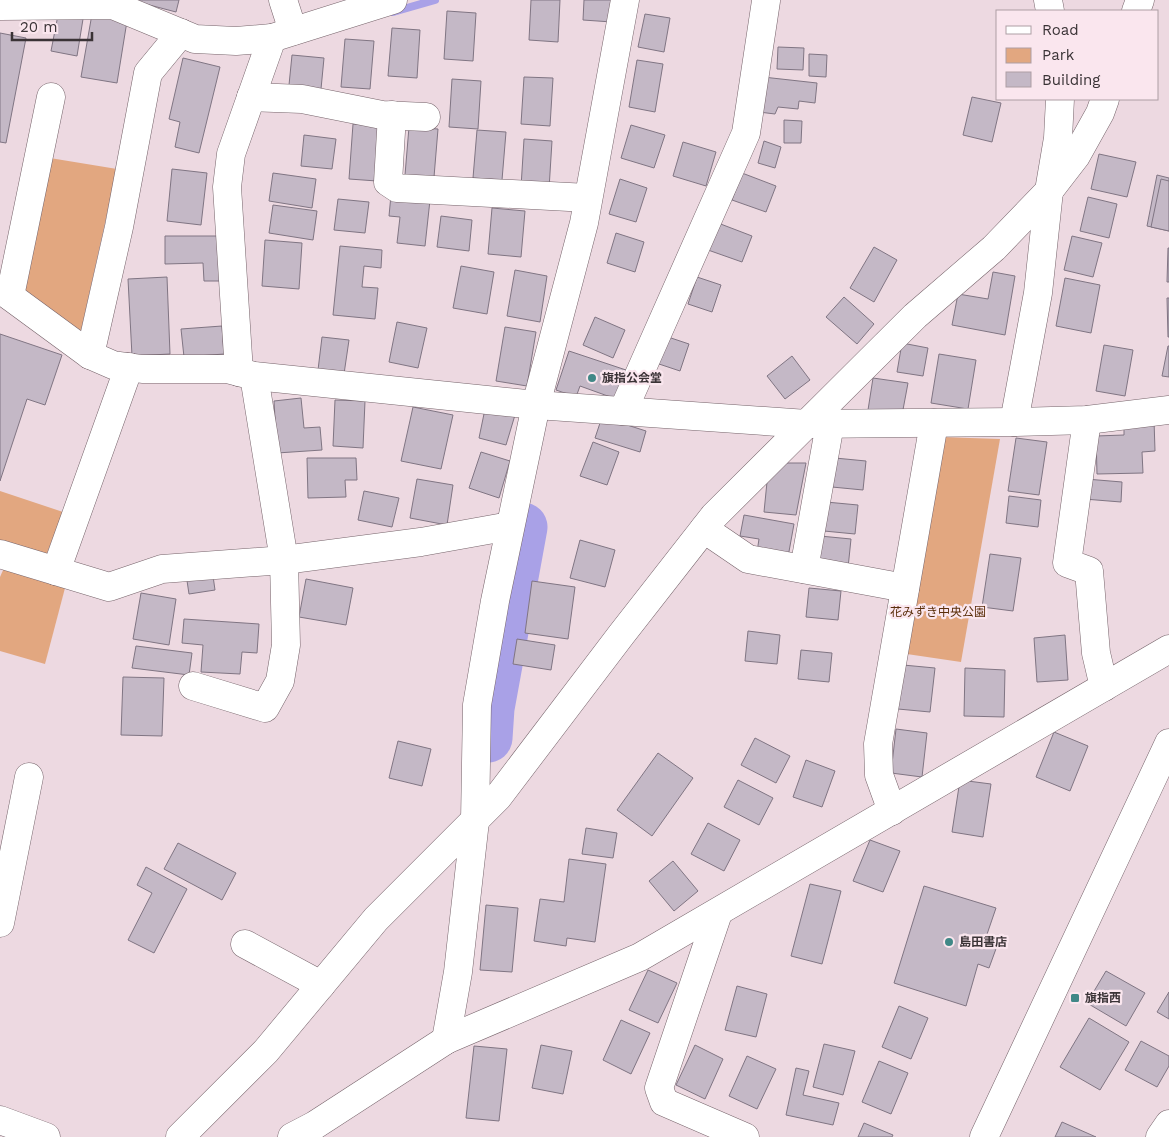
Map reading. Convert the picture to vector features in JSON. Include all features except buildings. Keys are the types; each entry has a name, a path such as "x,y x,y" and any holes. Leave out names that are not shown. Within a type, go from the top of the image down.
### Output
{"street":[{"path":"193,686 265,708 280,681 286,645 284,560 246,373 227,188 231,154 251,98 282,35 283,0"},
{"path":"0,6 98,2 113,5 195,39 236,41 282,35 393,0"},
{"path":"446,1040 458,972 475,820 477,705 495,601 536,405 584,223 625,0"},
{"path":"623,411 746,133 766,1"},
{"path":"90,355 118,227 148,72 181,33"},
{"path":"51,96 5,292 90,355 113,364 142,369 227,368 246,373 536,405 818,424 1087,420 1169,410"},
{"path":"251,98 302,99 382,115 426,117"},
{"path":"1014,422 1038,293 1049,191 1058,138 1060,100"},
{"path":"180,1137 266,1051 376,919 498,797 714,516 818,424 915,316 994,248 1049,191 1076,156 1100,114 1105,100"},
{"path":"392,116 388,182 397,188 588,198"},
{"path":"56,571 129,367"},
{"path":"1087,420 1067,562 1089,570 1096,653 1104,687"},
{"path":"892,811 879,775 878,744 934,423"},
{"path":"804,569 818,424"},
{"path":"0,554 109,587 162,569 284,560 420,542 510,526"},
{"path":"704,529 748,559 905,588"},
{"path":"292,1137 315,1125 446,1040 640,958 1169,649"},
{"path":"984,1137 1169,743"},
{"path":"0,923 29,777"},
{"path":"718,913 659,1088 664,1102 745,1137"},
{"path":"245,944 321,985"},
{"path":"0,1120 46,1137"},
{"path":"1160,1137 1169,1124"}],"green space":[{"path":"50,158 117,169 81,331 21,289"},
{"name":"花みずき中央公園","path":"940,437 1000,439 961,662 900,653"},
{"path":"0,491 63,512 44,561 0,545"},
{"path":"4,568 65,588 45,664 0,651 0,577"}],"waterway":[{"path":"393,12 435,0"},
{"path":"488,738 490,708 523,527"}],"place":[{"name":"旗指公会堂","path":"592,378"},
{"name":"島田書店","path":"949,942"},
{"name":"旗指西","path":"1075,998"}]}
